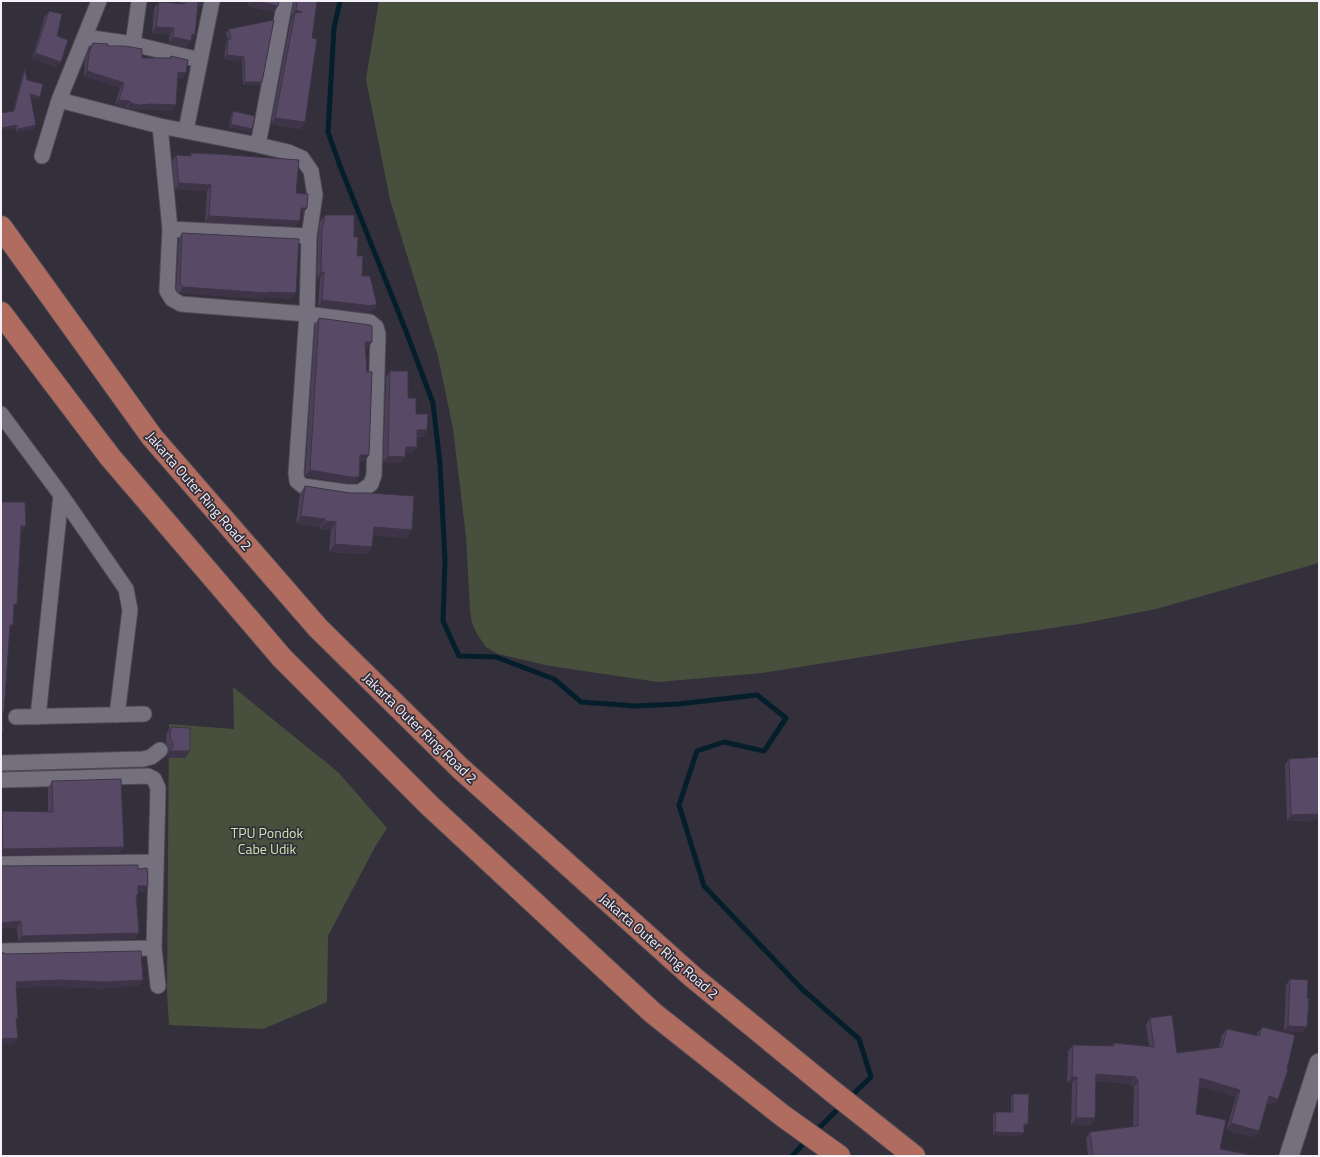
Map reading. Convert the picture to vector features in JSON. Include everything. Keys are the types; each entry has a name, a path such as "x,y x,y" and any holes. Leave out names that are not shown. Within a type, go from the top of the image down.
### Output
{"highway":[{"name":"Jakarta Outer Ring Road 2","path":"1,227 152,437 318,628 460,768 694,978 914,1156"},
{"path":"1,313 110,457 282,658 430,806 653,1013 783,1116 839,1156"}],"street":[{"path":"42,156 59,100 99,1"},
{"path":"133,44 139,1"},
{"path":"186,130 212,1"},
{"path":"258,145 285,1"},
{"path":"85,37 133,44 200,60"},
{"path":"59,100 160,126 186,130 288,152 302,158 311,171 315,195 309,236 307,314 296,473 297,481 303,486 346,492 360,492 371,484 374,475 378,334 376,327 370,322 307,314 181,304 172,299 167,291 170,229 160,126"},
{"path":"170,229 309,236"},
{"path":"1,414 61,495 126,589 130,610 117,715"},
{"path":"38,717 61,495"},
{"path":"16,717 144,714"},
{"path":"1,763 143,759 151,757 160,750"},
{"path":"1,780 148,776 154,779 158,788 154,948 158,986"},
{"path":"1,864 156,862"},
{"path":"1,951 154,948"},
{"path":"1289,1156 1319,1062"}],"green space":[{"path":"379,1 1319,1 1319,563 1156,609 1080,624 762,673 658,682 550,666 498,654 486,647 477,634 472,623 466,537 453,429 438,356 390,200 366,79"},
{"name":"TPU Pondok Cabe Udik","path":"233,687 338,772 387,828 375,847 328,936 327,1002 263,1029 169,1025 167,994 169,724 234,729"}],"building":[{"path":"185,1 203,1 203,3 198,2 195,35 192,34 191,41 173,37 174,28 156,27 159,2 184,4"},
{"path":"257,1 279,1 278,6"},
{"path":"297,1 317,1 312,38 317,39 305,122 275,118 295,13 302,12 296,10"},
{"path":"49,11 62,14 57,36 68,40 61,62 35,53"},
{"path":"274,20 262,82 245,82 244,57 227,55 228,39 231,39 229,29"},
{"path":"93,43 142,49 142,58 171,58 171,56 188,60 186,73 178,72 176,105 139,105 130,103 130,101 119,100 124,83 87,71 89,53"},
{"path":"25,69 27,80 43,84 40,97 30,94 36,125 18,129 17,125 1,128 1,113 14,111"},
{"path":"233,111 255,116 252,129 231,124"},
{"path":"191,153 299,160 296,193 308,194 307,208 301,208 300,221 209,216 211,185 179,183 176,155 191,156"},
{"path":"325,215 354,215 354,237 358,237 357,256 363,256 362,276 370,276 377,305 372,306 322,300 324,272 321,272 322,230"},
{"path":"182,233 299,239 296,293 267,293 183,287 180,283"},
{"path":"319,318 372,326 372,342 365,342 367,372 372,372 369,455 360,455 359,477 310,470"},
{"path":"390,371 408,371 408,398 416,398 416,414 428,414 427,430 417,430 417,447 406,447 405,457 388,456"},
{"path":"305,486 350,493 414,496 412,530 374,527 372,547 335,544 336,522 301,516"},
{"path":"1,502 25,502 26,526 21,526 17,604 14,604 13,625 10,625 3,712 3,732 1,732"},
{"path":"171,727 190,728 190,751 170,751 173,747 170,737"},
{"path":"1319,757 1319,814 1291,815 1289,759"},
{"path":"121,779 124,847 3,849 2,811 53,812 52,781"},
{"path":"138,865 138,869 147,868 148,886 138,886 138,895 136,895 139,933 22,936 21,921 1,923 1,866"},
{"path":"141,951 143,980 106,982 59,980 16,982 18,1018 16,1019 18,1038 1,1039 1,952 6,954"},
{"path":"1290,979 1308,980 1307,998 1309,998 1307,1027 1288,1026"},
{"path":"1172,1015 1177,1053 1222,1047 1227,1029 1259,1036 1262,1027 1295,1035 1288,1070 1278,1099 1269,1096 1259,1131 1231,1123 1240,1090 1200,1078 1196,1114 1226,1120 1220,1149 1257,1156 1093,1156 1090,1132 1138,1126 1138,1080 1136,1077 1096,1074 1095,1118 1076,1118 1077,1077 1072,1077 1073,1045 1114,1046 1114,1043 1154,1047 1150,1018"},
{"path":"1013,1094 1029,1094 1028,1124 1024,1124 1024,1133 995,1132 996,1112 1013,1112"}],"waterway":[{"path":"340,1 334,28 328,132 433,403 440,464 445,560 443,621 459,656 496,657 554,679 581,702 636,706 678,704 757,695 786,718 764,751 724,742 697,751 679,805 704,886 802,989 859,1039 871,1077 849,1098"},
{"path":"815,1132 842,1105"},
{"path":"792,1156 808,1139"}]}
